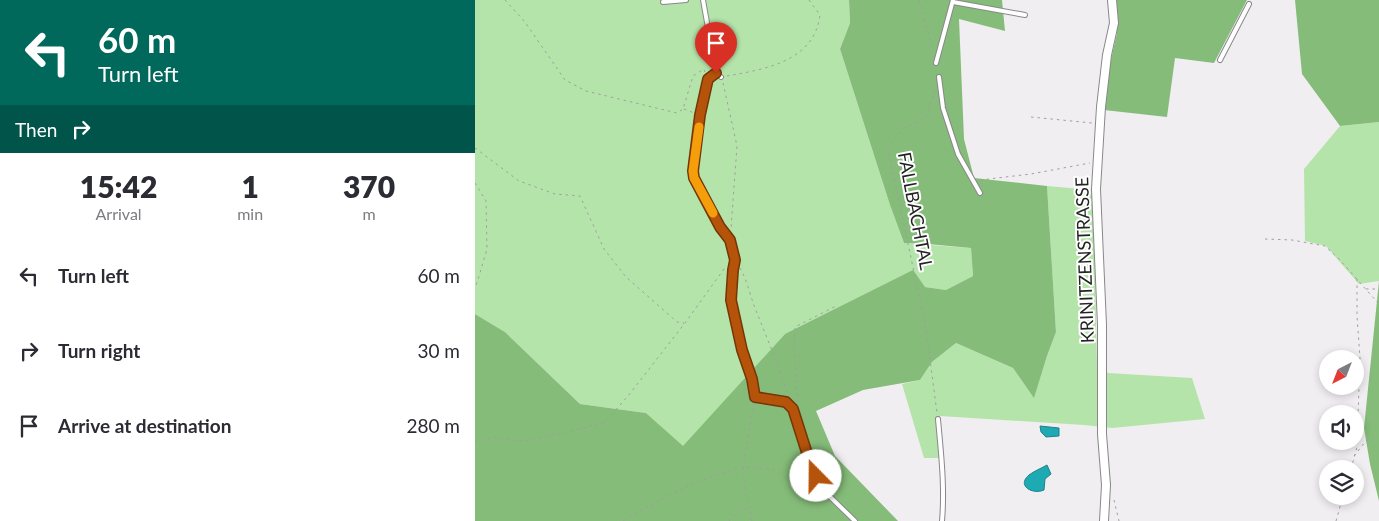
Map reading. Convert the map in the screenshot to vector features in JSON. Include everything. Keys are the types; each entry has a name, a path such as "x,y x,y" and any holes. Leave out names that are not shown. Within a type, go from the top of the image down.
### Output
{"street":[{"name":"KRINITZENSTRASSE","path":"1104,521 1105,485 1102,434 1103,325 1096,189 1101,107 1107,55 1114,23 1112,0"}],"lane":[{"path":"663,2 686,0"},
{"path":"703,0 716,73 721,77"},
{"path":"936,63 953,1 1025,15"},
{"path":"1220,60 1249,4"},
{"path":"716,73 708,79 700,115 693,171 694,178 720,227 730,240 735,260 731,300 755,397 786,402 794,411 810,463 822,489 855,521"},
{"path":"939,77 943,108 957,154 980,193"},
{"path":"938,419 943,474 942,521"}],"path":[{"path":"505,0 525,22 565,80 586,91 677,113 683,109 693,76 704,69 708,79"},
{"path":"730,240 737,146 721,77 765,69 787,60 803,50 819,25 820,15 809,0"},
{"path":"919,0 936,63"},
{"name":"FALLBACHTAL","path":"938,419 925,329 888,148 905,128 925,119 939,77"},
{"path":"683,109 700,115"},
{"path":"1031,117 1100,124"},
{"path":"475,148 519,181 555,194 580,196 604,249 626,277 677,322 685,323"},
{"path":"973,180 1031,174 1098,162"},
{"path":"475,183 486,201 487,239 487,249 475,287"},
{"path":"1265,239 1292,240 1325,246 1357,278 1378,303 1379,307"},
{"path":"475,442 495,437 523,441 565,433 605,422 628,396 685,323 724,269 735,260 744,275 794,411"},
{"path":"1353,460 1357,447 1360,358 1357,278"},
{"path":"1366,289 1379,289"},
{"path":"794,411 797,400 794,370 795,327 836,306"},
{"path":"752,521 748,507 743,467 755,397"},
{"path":"1354,457 1367,441 1379,437"},
{"path":"623,521 665,496 693,483 743,467 771,468 828,504"},
{"path":"1336,521 1340,505"},
{"path":"729,521 735,514 748,507"}],"green space":[{"path":"475,0 849,0 850,23 840,49 904,243 971,248 973,276 946,290 925,287 785,334 683,447 646,413 580,404 505,332 475,314"},
{"path":"849,0 1002,0 1005,31 959,19 964,139 974,178 1047,186 1056,332 1034,398 1013,368 956,343 932,362 920,380 863,390 816,411 835,456 898,521 475,521 475,314 505,332 580,404 646,413 683,446 785,334 913,270 925,287 946,290 973,276 971,248 904,243 840,49 850,23"},
{"path":"1115,0 1247,0 1214,63 1175,58 1167,117 1104,110 1110,64 1117,33"},
{"path":"1295,0 1379,0 1379,122 1340,126 1302,74"},
{"path":"1379,122 1379,281 1359,284 1326,246 1305,241 1304,169 1340,126"},
{"path":"1047,186 1093,190 1097,363 1108,373 1192,378 1205,419 1112,428 940,416 943,458 924,458 902,384 920,380 932,362 956,343 1013,368 1034,397 1056,332"},
{"path":"1379,281 1379,501 1364,428"}],"water":[{"path":"1040,426 1059,428 1059,436 1046,437 1041,432"},
{"path":"1047,465 1051,474 1045,479 1044,490 1035,491 1027,488 1024,483 1025,479"}],"slow traffic":[{"path":"699,127 693,171 694,178 713,213"}],"route":[{"path":"716,73 708,79 700,115 693,171 694,178 720,227 730,240 735,260 731,300 755,397 786,402 793,409 816,476"}]}
